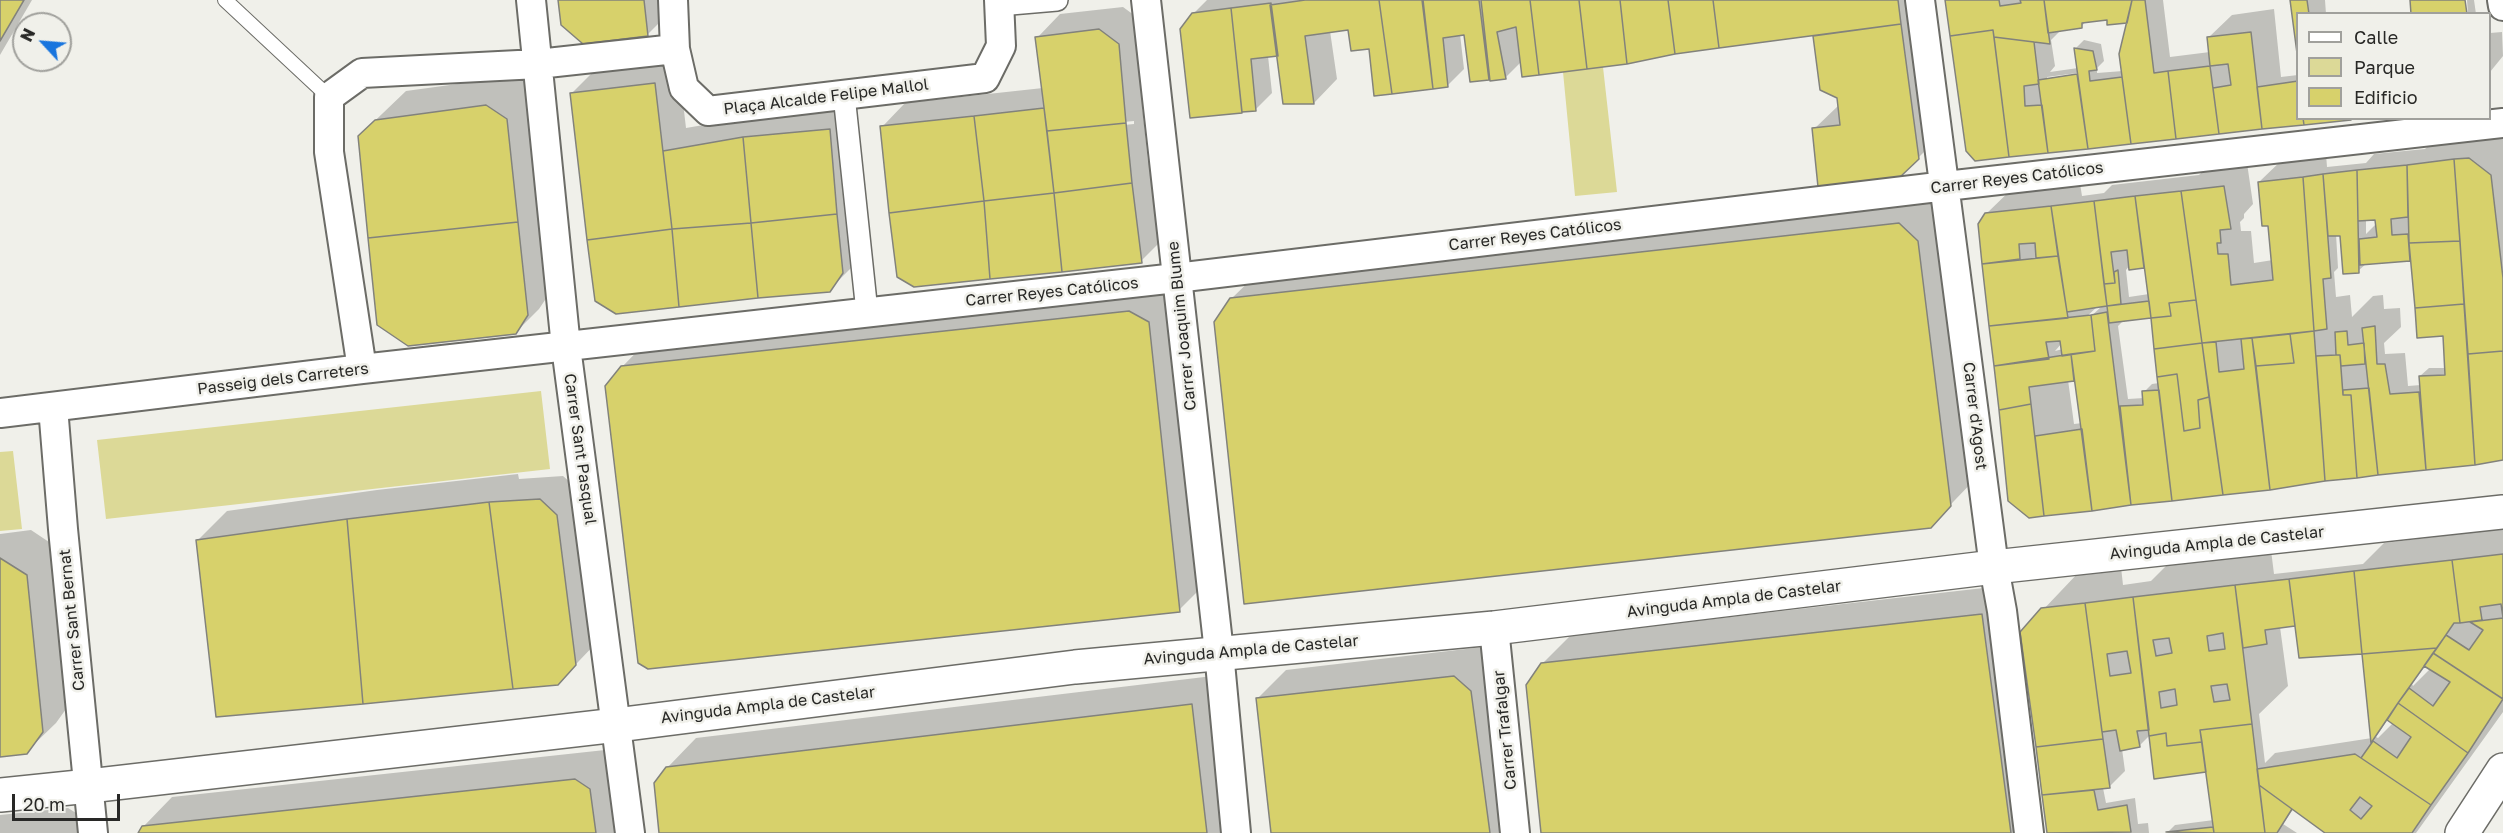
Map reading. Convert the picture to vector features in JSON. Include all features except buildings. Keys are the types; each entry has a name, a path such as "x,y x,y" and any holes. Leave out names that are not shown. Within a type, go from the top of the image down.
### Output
{"main road":[{"name":"Avinguda Ampla de Castelar","path":"0,795 617,724 1063,668 1494,628 1994,567 2503,512"},
{"path":"2462,833 2503,770"}],"street":[{"name":"Carrer Sant Pasqual","path":"531,0 566,347 630,833"},
{"name":"Plaça Alcalde Felipe Mallol","path":"673,0 675,49 684,88 708,111 985,78 1001,46 999,2"},
{"path":"999,2 1057,0"},
{"name":"Carrer Joaquim Blume","path":"1146,0 1219,652 1236,833"},
{"name":"Carrer d'Agost","path":"1920,0 1994,567 2002,611 2029,833"},
{"path":"2502,0 2503,6"},
{"path":"362,369 329,152 329,97 362,73 538,64 675,49"},
{"path":"844,95 867,312"},
{"name":"Carrer Reyes Católicos","path":"566,347 2503,123"},
{"name":"Passeig dels Carreters","path":"0,413 566,347"},
{"name":"Carrer Sant Bernat","path":"53,407 93,833"},
{"name":"Carrer Trafalgar","path":"1494,628 1515,833"}],"lane":[{"path":"225,0 329,97"}],"green space":[{"path":"1603,67 1617,192 1575,196 1563,72"},
{"path":"541,391 550,469 106,519 97,440"},
{"path":"13,451 22,529 0,531 0,452"}]}
